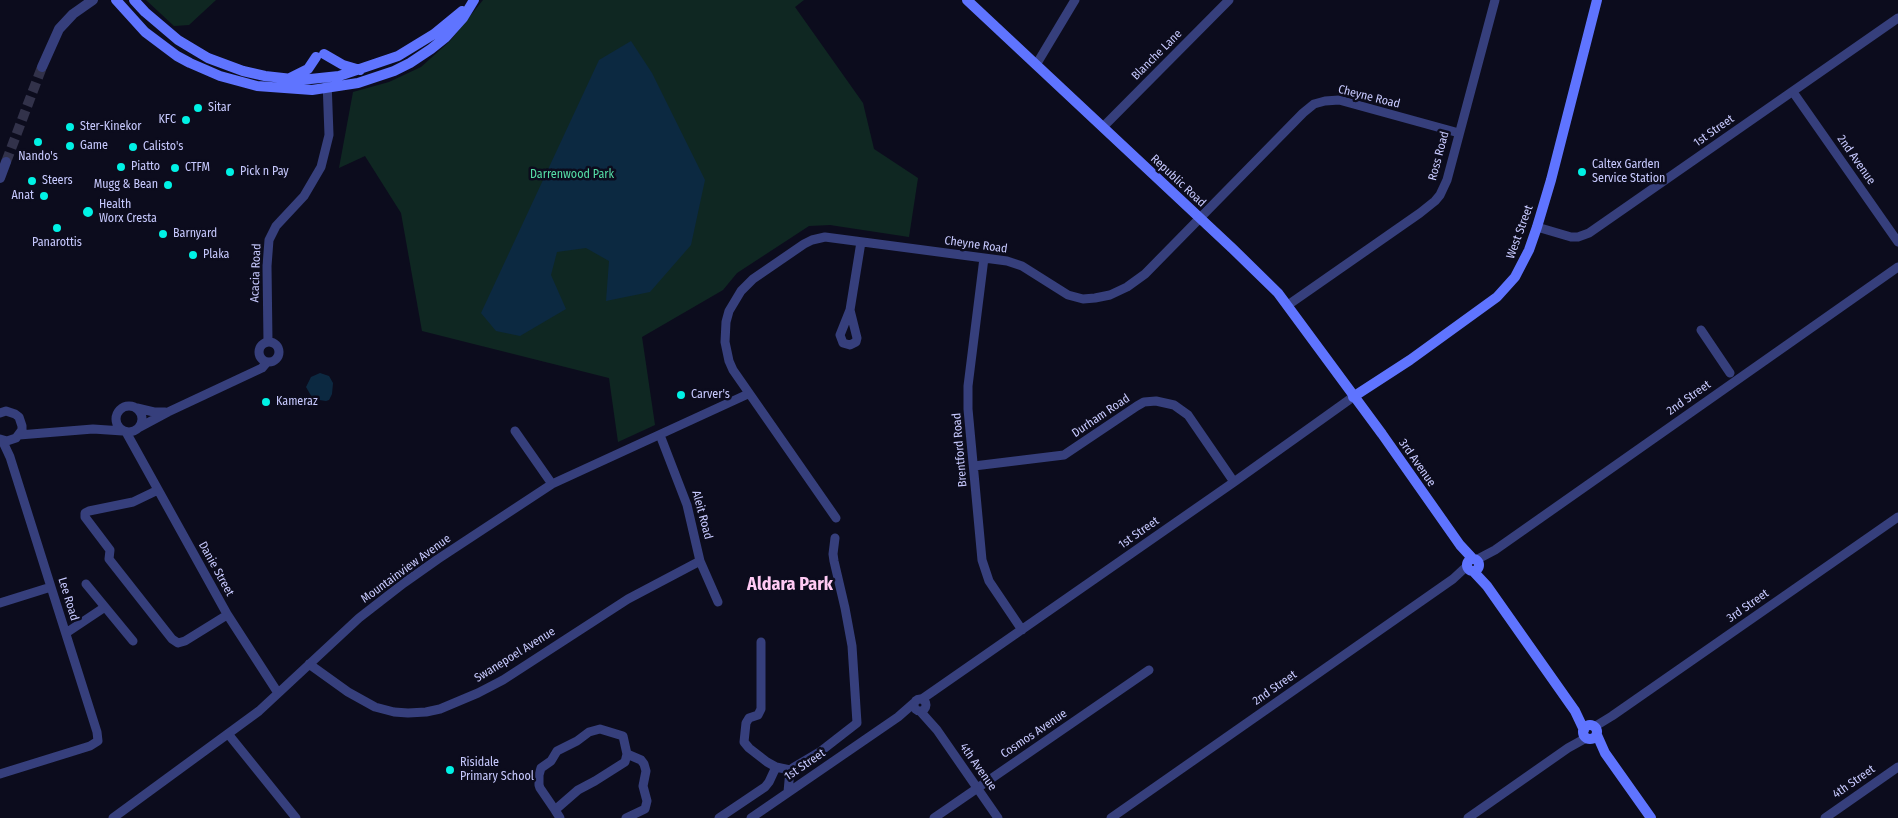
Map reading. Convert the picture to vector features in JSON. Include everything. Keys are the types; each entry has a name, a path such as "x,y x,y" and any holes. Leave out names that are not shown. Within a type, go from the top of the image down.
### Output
{"main road":[{"path":"116,0 135,23 177,56 206,70 257,86 299,90 325,89 375,78 394,71 421,57 446,36 463,18 474,0"},
{"path":"134,0 165,30 208,58 243,71 287,79 324,78 360,70 398,56 434,34 474,0"},
{"name":"Republic Road","path":"967,0 1261,276 1288,305 1353,397"},
{"name":"West Street","path":"1353,397 1410,360 1501,294 1515,277 1523,263 1537,227 1551,180 1597,0"},
{"path":"287,79 308,69 320,56 360,70"},
{"name":"3rd Avenue","path":"1353,397 1382,434 1651,818"}],"street":[{"path":"42,67 58,29 73,14 93,0"},
{"path":"1036,65 1075,0"},
{"name":"Blanche Lane","path":"1103,127 1229,0"},
{"name":"Ross Road","path":"1288,305 1435,201 1443,191 1495,0"},
{"name":"1st Street","path":"1537,227 1574,237 1589,233 1898,18"},
{"name":"Acacia Road","path":"268,342 269,240 276,226 304,196 321,167 328,135 324,78"},
{"name":"2nd Avenue","path":"1793,92 1898,242"},
{"name":"Cheyne Road","path":"836,518 748,394 729,361 725,342 726,322 741,290 753,279 786,256 812,240 825,237 984,258 1017,264 1068,295 1083,299 1094,298 1118,291 1145,274 1303,113 1319,102 1339,100 1459,133"},
{"path":"0,178 6,162"},
{"path":"850,310 861,242"},
{"name":"Brentford Road","path":"984,258 968,386 968,409 982,560 986,576 1022,630"},
{"name":"2nd Street","path":"1111,818 1898,267"},
{"path":"1701,330 1730,373"},
{"path":"268,342 276,345 279,354 273,362 261,359 259,352 261,346 268,342"},
{"path":"1,439 41,432 93,429 125,431 139,428 168,412 262,368 267,362"},
{"name":"Mountainview Avenue","path":"113,818 259,711 359,618 404,583 552,484 748,394"},
{"name":"1st Street","path":"751,818 898,717 921,706 938,689 1353,397"},
{"name":"Durham Road","path":"974,466 1064,455 1136,406 1144,402 1156,401 1174,405 1188,415 1234,482"},
{"path":"93,429 108,423 124,407 128,406 154,412 168,412"},
{"path":"136,408 140,411 143,419 139,428"},
{"path":"0,413 11,412 19,417 21,421 41,432"},
{"path":"116,416 118,426 125,431"},
{"path":"10,457 17,437 22,430 21,421"},
{"name":"Danie Street","path":"138,453 139,428"},
{"name":"Danie Street","path":"125,431 227,615 278,693"},
{"path":"515,431 552,484"},
{"name":"Aleit Road","path":"660,435 687,505 700,561 718,602"},
{"name":"Lee Road","path":"0,774 90,746 98,741 10,457 1,439"},
{"path":"158,490 133,502 89,511 85,513 85,517 110,550 109,559 172,639 178,643 185,640 227,615"},
{"name":"3rd Street","path":"1468,818 1898,517"},
{"path":"761,642 761,708 758,715 752,717 746,723 743,738 745,745 776,767 790,770 821,751 857,723 852,646 846,608 834,561 833,548 835,538"},
{"name":"Swanepoel Avenue","path":"309,664 348,692 375,707 394,712 408,713 433,710 478,693 503,680 628,598 700,561"},
{"path":"86,584 134,641"},
{"path":"0,603 51,587"},
{"path":"66,633 105,607"},
{"name":"Cosmos Avenue","path":"934,818 1149,670"},
{"name":"4th Avenue","path":"921,706 998,818"},
{"path":"600,729 623,736 627,754 624,762 578,790 558,814 540,788 538,779 542,768 558,752 589,732 600,729"},
{"path":"229,734 296,818"},
{"path":"626,818 644,809 647,804 643,786 646,767 641,760 627,754"},
{"path":"719,818 765,787 776,767"},
{"name":"4th Street","path":"1825,818 1898,767"},
{"path":"788,792 790,770"}],"green space":[{"path":"146,0 216,0 189,25 174,26"},
{"name":"Darrenwood Park","path":"483,0 804,0 795,7 863,103 874,149 918,178 909,237 830,225 809,226 737,273 723,290 642,337 655,425 618,442 609,378 422,331 401,213 365,156 339,168 353,92 389,82 421,67 450,41"}],"water":[{"path":"631,41 652,73 705,180 691,245 650,292 606,301 609,261 586,248 557,252 551,275 566,309 520,336 496,331 481,313 599,60"},
{"path":"320,373 329,376 333,383 332,394 329,400 326,401 313,399 306,387 311,377"}],"tunnel":[{"path":"6,162 42,67"}],"place":[{"name":"Sitar","path":"198,108"},
{"name":"KFC","path":"186,120"},
{"name":"Ster-Kinekor","path":"70,127"},
{"name":"Nando's","path":"38,142"},
{"name":"Game","path":"70,146"},
{"name":"Calisto's","path":"133,147"},
{"name":"Piatto","path":"121,167"},
{"name":"CTFM","path":"175,168"},
{"name":"Pick n Pay","path":"230,172"},
{"name":"Caltex Garden Service Station","path":"1582,172"},
{"name":"Steers","path":"32,181"},
{"name":"Mugg & Bean","path":"168,185"},
{"name":"Anat","path":"44,196"},
{"name":"Health Worx Cresta","path":"88,212"},
{"name":"Panarottis","path":"57,228"},
{"name":"Barnyard","path":"163,234"},
{"name":"Plaka","path":"193,255"},
{"name":"Carver's","path":"681,395"},
{"name":"Kameraz","path":"266,402"},
{"name":"Risidale Primary School","path":"450,770"}],"district":[{"name":"Aldara Park","path":"790,585"}]}
